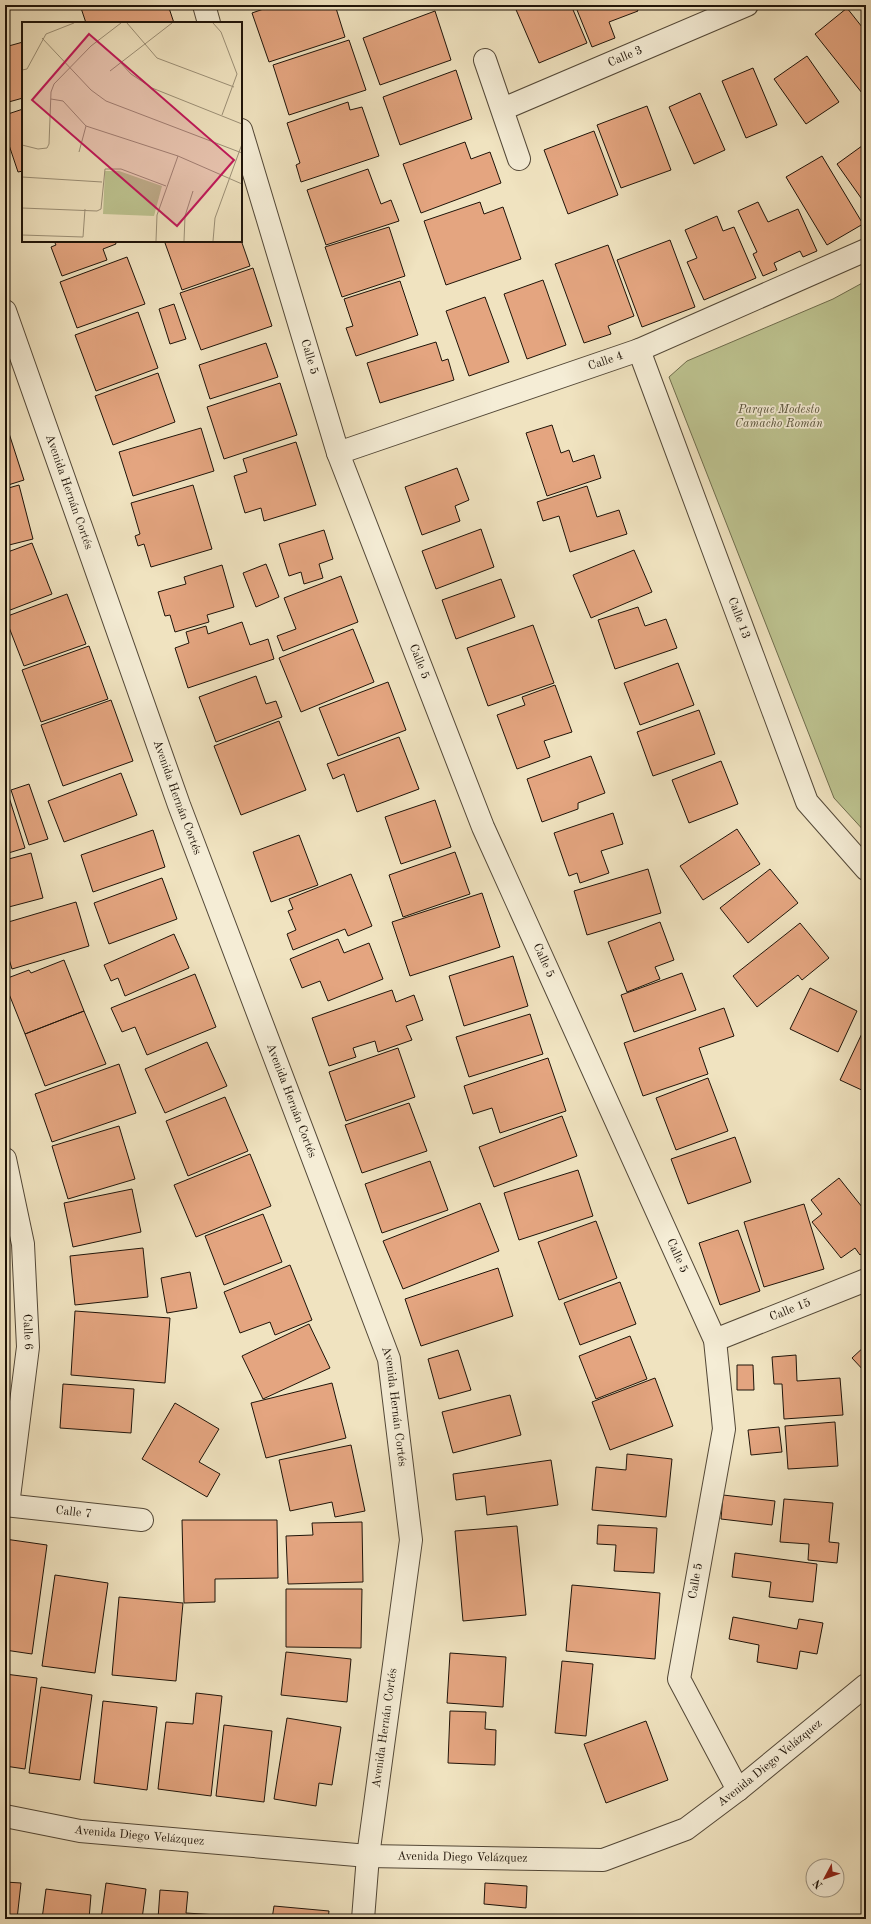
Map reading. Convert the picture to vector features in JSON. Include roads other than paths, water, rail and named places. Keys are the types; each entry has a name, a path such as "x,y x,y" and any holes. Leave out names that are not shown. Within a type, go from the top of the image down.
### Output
{"street":[{"path":"204,5 209,22"},
{"name":"Calle 3","path":"503,109 747,5"},
{"path":"484,60 503,109 518,159"},
{"name":"Calle 5","path":"242,133 338,453 483,827 715,1340 724,1429 679,1679 738,1790"},
{"name":"Calle 4","path":"338,453 639,350 866,250"},
{"name":"Avenida Hernán Cortés","path":"5,311 179,805 389,1359 411,1540 368,1856 363,1919"},
{"name":"Calle 13","path":"639,350 807,802 866,869"},
{"name":"Calle 6","path":"5,1159 23,1244 28,1347 7,1505"},
{"name":"Calle 15","path":"715,1340 866,1280"},
{"name":"Calle 7","path":"7,1505 142,1520"},
{"name":"Avenida Diego Velázquez","path":"5,1816 80,1831 368,1856 603,1860 686,1829 738,1790 866,1685"}],"park label":[{"name":"Parque Modesto Camacho Román","path":"779,417"}]}
